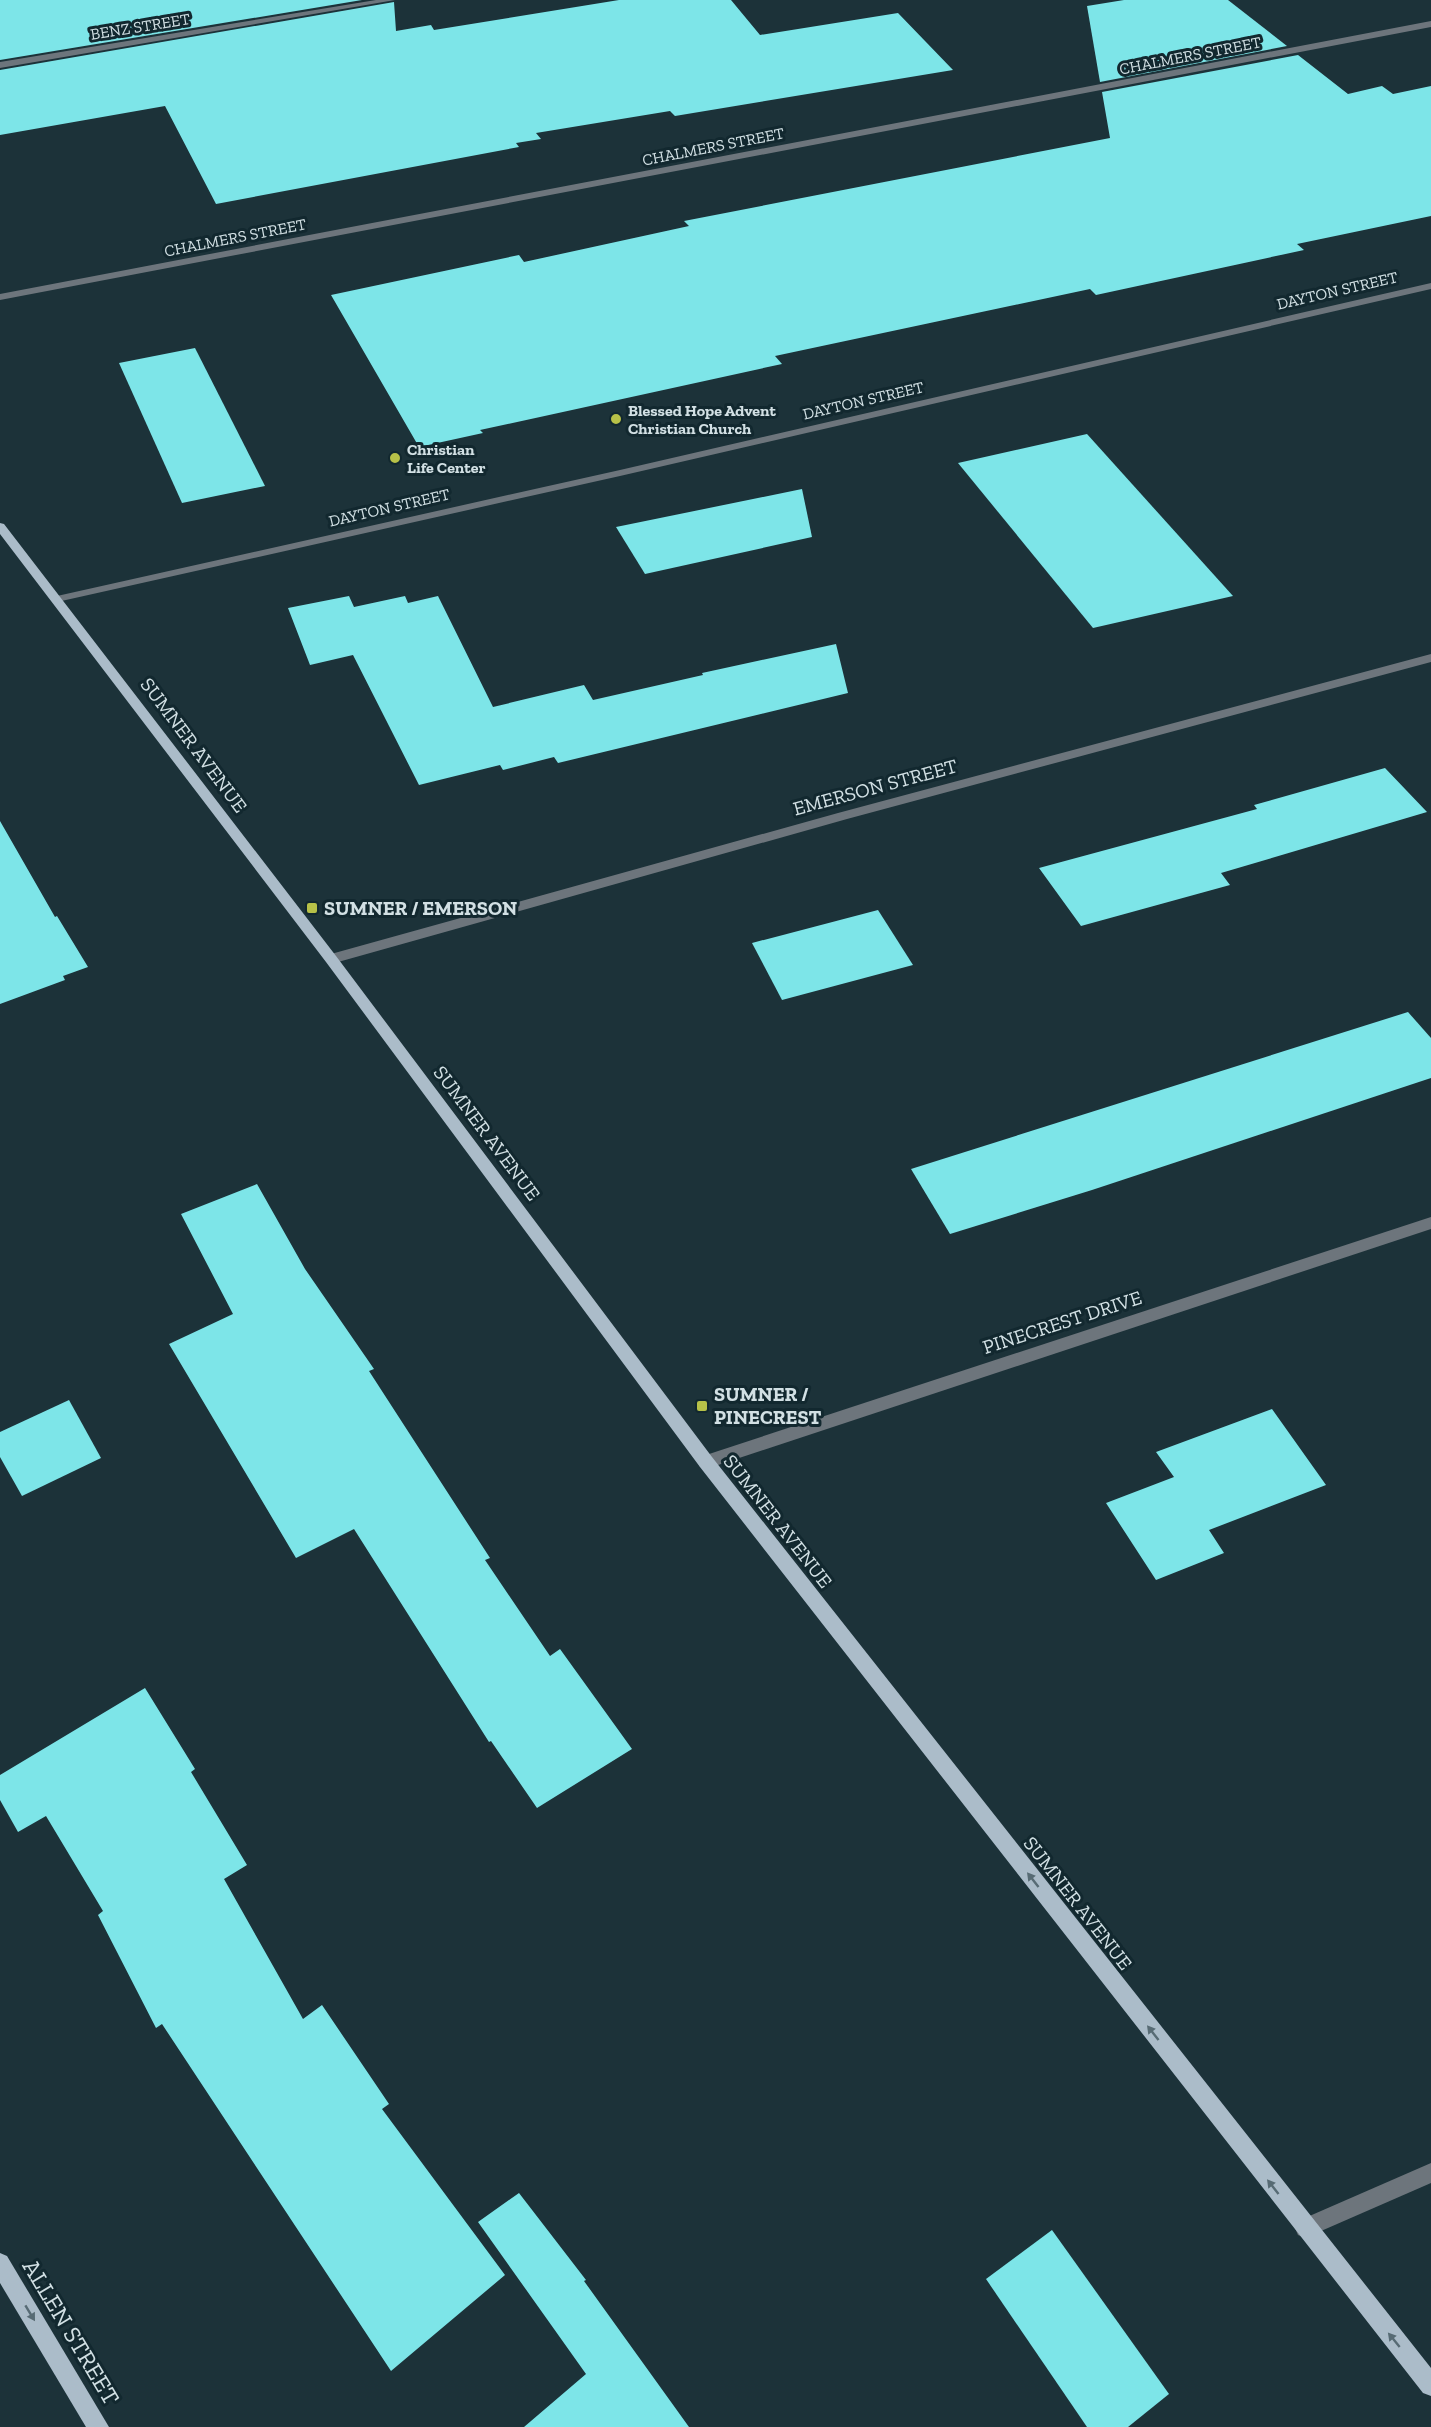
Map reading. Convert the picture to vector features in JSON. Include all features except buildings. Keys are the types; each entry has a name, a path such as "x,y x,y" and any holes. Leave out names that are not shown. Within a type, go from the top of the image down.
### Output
{"main road":[{"name":"SUMNER AVENUE","path":"0,526 331,959 706,1462 1305,2228 1431,2385"},
{"name":"ALLEN STREET","path":"0,2263 98,2427"}],"street":[{"name":"BENZ STREET","path":"0,65 392,0"},
{"name":"CHALMERS STREET","path":"0,297 1431,24"},
{"name":"DAYTON STREET","path":"57,599 620,473 1431,286"},
{"name":"EMERSON STREET","path":"331,959 843,816 1431,657"},
{"name":"PINECREST DRIVE","path":"706,1462 1431,1223"},
{"path":"1305,2228 1431,2173"}],"place":[{"name":"Blessed Hope Advent Christian Church","path":"616,419"},
{"name":"Christian Life Center","path":"395,458"},
{"name":"SUMNER / EMERSON","path":"312,908"},
{"name":"SUMNER / PINECREST","path":"702,1406"}]}
